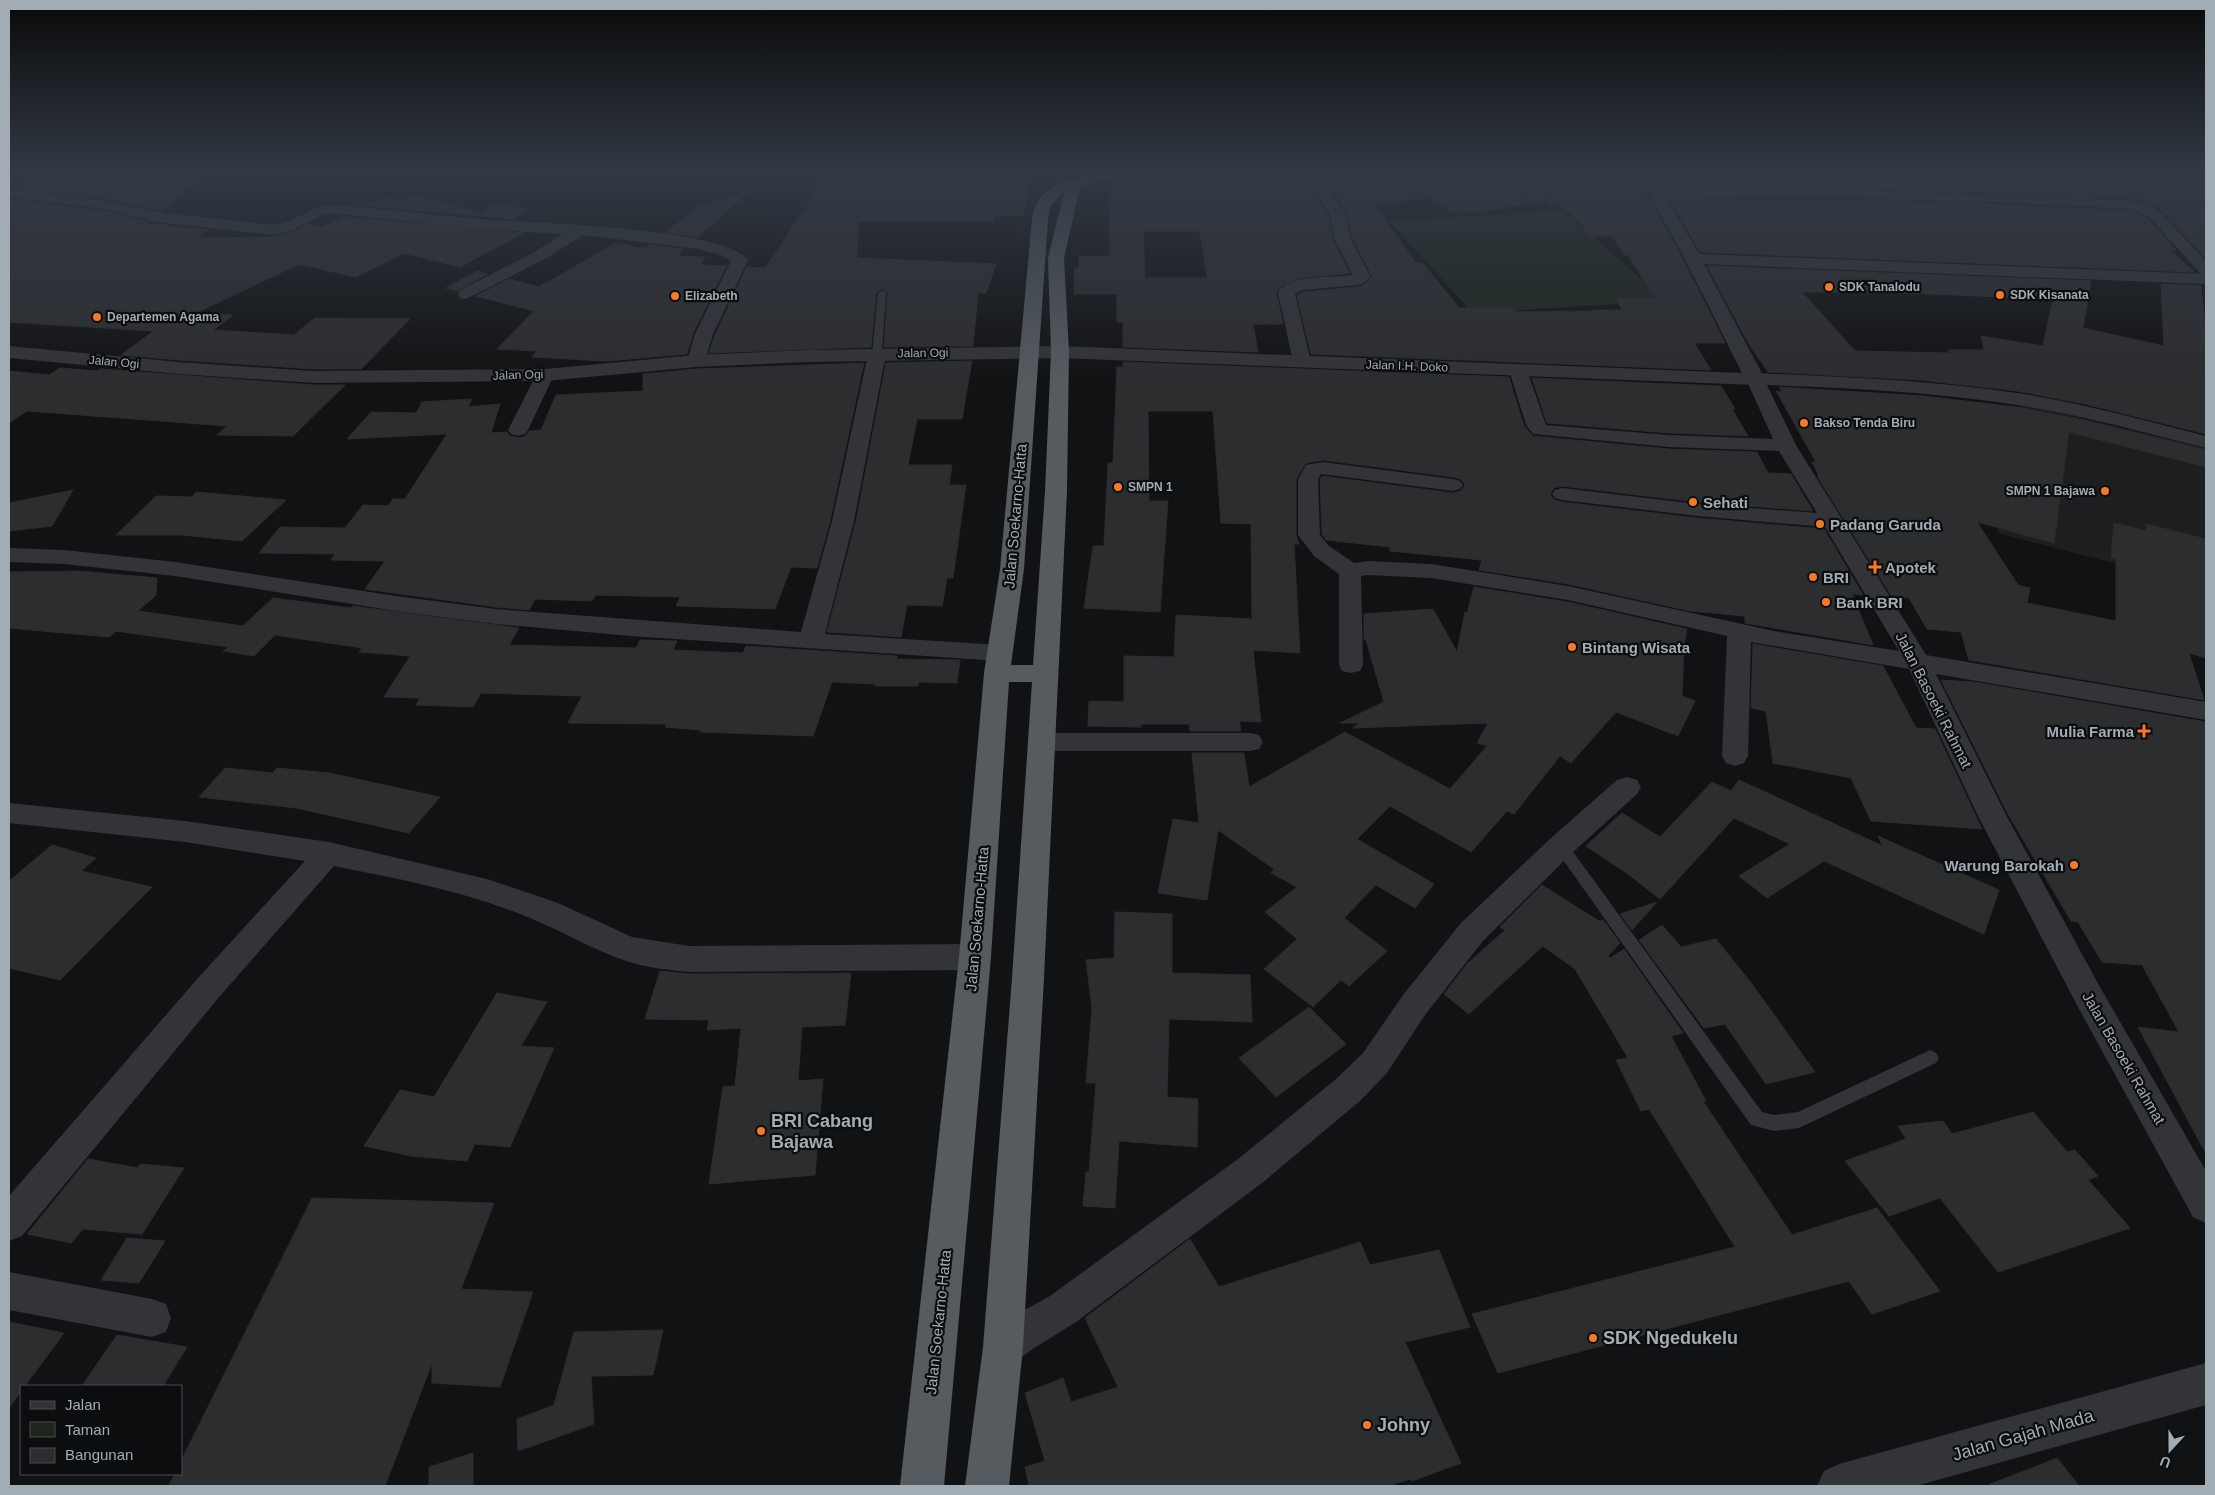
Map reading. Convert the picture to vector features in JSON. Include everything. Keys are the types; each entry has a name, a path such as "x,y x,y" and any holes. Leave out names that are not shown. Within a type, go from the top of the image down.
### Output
{"highway":[{"name":"Jalan Soekarno-Hatta","path":"922,1486 975,957 999,663 1012,569 1028,352 1039,242"},
{"path":"987,1486 1003,1347 1042,742 1056,491 1060,352 1056,258 1060,242"},
{"path":"999,663 1045,674"}],"street":[{"path":"466,294 532,260 562,242"},
{"path":"684,242 709,246 738,256 740,260 704,334 696,361"},
{"path":"1302,362 1286,292 1298,285 1358,280 1362,276 1344,242"},
{"name":"Jalan Basoeki Rahmat","path":"1684,242 1755,378 1786,445 1919,664 1992,816 2089,997 2206,1205"},
{"path":"2180,242 2206,270"},
{"path":"1693,259 2206,279"},
{"name":"Jalan Ogi","path":"9,352 179,368 313,377 469,378 545,374 696,361 877,354 1028,352"},
{"path":"1028,352 1060,352"},
{"name":"Jalan I.H. Doko","path":"1060,352 1695,378 1755,378"},
{"path":"811,640 843,521 877,354"},
{"path":"1518,370 1536,425 1540,430 1669,441 1786,445"},
{"path":"518,430 545,374"},
{"path":"1755,378 1879,384 2004,397 2059,407 2206,442"},
{"path":"1453,485 1323,468 1313,469 1308,479 1309,535 1313,542 1334,561 1350,571 1368,568 1431,571 1490,580 1568,593 1739,633 1919,664 2156,701 2206,711"},
{"path":"1562,494 1697,510 1833,521"},
{"path":"9,555 105,561 184,571 440,610 506,617 811,640 999,663"},
{"path":"1350,571 1351,665"},
{"path":"1735,756 1739,633"},
{"path":"1042,742 1250,742"},
{"path":"1003,1347 1017,1336 1063,1308 1250,1171 1348,1090 1375,1063 1414,1005 1472,932 1561,846 1627,787"},
{"path":"9,813 206,832 329,853 415,871 478,888 570,922 629,948 656,956 689,959 975,957"},
{"path":"9,1223 209,987 329,853"},
{"path":"9,1291 152,1318"},
{"name":"Jalan Gajah Mada","path":"1839,1486 2206,1384"}],"lane":[{"path":"877,354 882,293"},
{"path":"1561,846 1757,1119 1774,1123 1799,1120 1930,1058"}],"shaded area":[{"name":"SMPN 1 Bajawa","path":"2020,403 2206,448 2206,587 1997,533"}],"green space":[{"path":"1408,242 1599,242 1666,301 1473,313"}],"building":[{"path":"9,242 507,242 460,267 404,253 356,277 299,264 196,313 233,315 213,330 294,335 315,318 410,319 361,369 313,369 121,355 154,331 9,322"},
{"path":"783,242 857,242 857,258 996,264 986,293 978,293 973,346 884,347 888,293 882,288 876,293 871,347 709,353 715,335 747,267 765,268"},
{"path":"1110,242 1143,242 1145,278 1207,278 1202,242 1333,242 1350,273 1301,278 1283,285 1276,292 1283,324 1253,324 1258,352 1123,347 1123,322 1117,322 1117,294 1074,294 1075,268 1079,268 1079,256 1110,256"},
{"path":"1354,242 1401,242 1416,263 1423,263 1459,308 1514,308 1517,312 1622,310 1616,298 1656,299 1628,255 1625,255 1616,242 1673,242 1725,343 1694,343 1711,370 1311,354 1297,295 1303,292 1359,287 1365,284 1372,276"},
{"path":"1694,242 2169,242 2176,250 2168,249 2195,272 1700,252"},
{"path":"2190,242 2206,242 2206,259"},
{"path":"616,243 645,249 650,245 684,249 677,256 705,257 700,265 726,266 693,333 687,354 607,361 532,357 537,351 497,349 534,311 476,296 509,279 539,287"},
{"path":"1707,266 2091,281 2083,328 2164,346 2161,284 2201,286 2206,337 2206,434 2089,405 2017,391 1919,380 1768,372 1750,346","holes":["1802,292 1880,292 2053,299 2043,346 1981,336 1984,350 1948,350 1951,353 1855,351"]},
{"path":"477,271 487,274 457,291 446,288"},
{"path":"972,361 962,419 917,419 908,465 952,465 949,485 966,485 953,578 947,578 942,606 907,605 901,637 827,632 856,521 886,363"},
{"path":"1123,362 1509,377 1524,426 1533,436 1669,449 1757,452 1768,473 1791,474 1813,511 1697,502 1562,486 1554,488 1550,494 1554,500 1562,502 1697,518 1824,529 1863,595 1852,594 1873,645 1745,623 1745,616 1690,611 1568,584 1479,570 1482,560 1390,551 1390,547 1326,540 1322,534 1320,479 1322,476 1453,493 1461,491 1465,485 1461,479 1453,477 1323,460 1306,463 1296,479 1296,535 1299,544 1294,544 1300,653 1253,650 1261,722 1239,721 1241,731 1190,731 1189,724 1141,724 1141,727 1088,726 1089,701 1124,702 1124,656 1174,657 1176,615 1252,619 1251,524 1221,523 1213,411 1148,411 1149,501 1168,501 1160,612 1084,608 1093,546 1104,546 1108,463 1113,463 1117,367 1123,367"},
{"path":"864,363 830,521 817,568 791,567 775,609 676,606 680,597 596,595 592,601 535,599 529,610 496,607 365,589 385,561 331,560 335,554 259,553 280,527 345,528 363,505 388,506 393,499 405,499 447,434 347,439 371,412 416,413 422,402 472,399 468,407 500,404 491,433 507,432 510,436 519,438 526,436 529,431 541,430 556,395 643,391 643,374 696,369"},
{"path":"60,368 97,371 101,369 313,385 345,385 293,436 217,435 227,426 27,411 9,423 9,371 49,375"},
{"path":"1532,378 1721,386 1748,436 1669,433 1547,423"},
{"path":"1779,387 1923,396 2017,407 2088,421 2206,450 2206,467 2069,432 2054,543 1977,522 2018,585 2030,588 2027,603 2116,621 2116,559 2111,558 2114,523 2146,531 2146,524 2206,539 2206,658 2189,653 2204,700 1969,660 1961,632 1927,629 1909,598 1892,597 1817,476 1819,476 1812,462 1816,462 1776,391 1782,392"},
{"path":"73,490 52,526 9,531 9,503"},
{"path":"196,492 286,500 242,541 182,535 116,535 156,496 192,497"},
{"path":"79,571 157,578 156,595 138,611 243,626 273,598 351,608 353,606 519,628 509,645 636,648 640,640 677,641 673,650 743,653 746,646 897,656 897,659 960,660 957,683 919,682 918,686 875,686 875,684 832,682 813,736 700,732 701,730 665,727 666,724 568,723 582,696 481,693 473,707 416,705 420,698 384,697 410,656 359,652 362,648 275,635 254,656 223,651 228,647 116,631 109,637 9,628 9,572"},
{"path":"1474,587 1568,602 1687,629 1684,645 1682,696 1695,701 1678,736 1616,712 1571,763 1560,756 1514,814 1507,811 1471,852 1390,806 1357,839 1434,884 1415,908 1376,885 1344,918 1387,951 1349,986 1341,980 1313,1007 1264,969 1297,939 1265,912 1297,887 1271,873 1274,869 1218,830 1207,900 1158,893 1173,819 1199,823 1192,753 1244,753 1249,787 1345,732 1450,789 1487,746 1477,743 1488,723 1352,728 1360,723 1340,723 1384,702 1366,640 1364,640 1364,614 1433,609 1457,652 1465,612 1467,613"},
{"path":"1753,644 1883,666 1916,728 1935,729 1982,829 1871,821 1851,778 1773,763 1766,711 1751,708"},
{"path":"1941,680 1974,682 2206,722 2206,1154 2138,1027 2179,1032 2142,965 2102,962 2078,922 2071,921 2008,814"},
{"path":"225,768 273,773 277,768 329,773 440,797 409,833 296,808 199,797"},
{"path":"1739,780 1883,846 1878,836 1999,890 1984,934 1824,861 1767,898 1739,876 1790,844 1734,818 1660,899 1628,874 1586,846 1622,813 1660,837 1712,782 1731,791"},
{"path":"52,845 96,858 81,871 152,887 60,980 9,968 9,881"},
{"path":"1542,885 1599,921 1603,920 1620,943 1608,956 1610,958 1624,949 1683,1033 1671,1036 1706,1101 1703,1101 1792,1235 1877,1208 1940,1291 1872,1314 1849,1281 1498,1373 1472,1314 1735,1247 1649,1109 1641,1111 1616,1060 1628,1058 1575,969 1543,946 1469,1014 1444,994 1468,963 1505,930 1500,927"},
{"path":"1657,902 1632,930 1620,914"},
{"path":"1115,912 1172,914 1172,973 1250,975 1252,1022 1169,1019 1167,1097 1198,1099 1197,1147 1119,1141 1115,1208 1083,1206 1086,1172 1089,1172 1096,1083 1086,1083 1092,1008 1086,960 1114,958"},
{"path":"1662,925 1681,947 1716,939 1752,984 1815,1072 1766,1084 1725,1024 1704,1028 1639,940"},
{"path":"660,971 689,974 851,973 845,1025 802,1027 798,1081 823,1079 815,1175 709,1184 723,1087 735,1086 741,1028 707,1030 709,1020 645,1019"},
{"path":"497,993 547,1002 521,1046 554,1048 510,1147 475,1144 467,1161 411,1156 364,1146 400,1090 434,1097"},
{"path":"1309,1007 1346,1044 1276,1097 1239,1058"},
{"path":"2033,1112 2067,1152 2075,1150 2098,1176 2088,1180 2130,1228 1998,1272 1940,1198 1889,1216 1845,1161 1906,1139 1898,1126 1943,1121 1952,1134"},
{"path":"88,1159 138,1168 140,1164 184,1168 142,1234 83,1229 71,1243 27,1234"},
{"path":"312,1198 494,1203 461,1289 533,1292 500,1387 432,1383 432,1363 385,1486 169,1485 174,1475 182,1475 182,1459"},
{"path":"127,1238 165,1241 139,1283 101,1280"},
{"path":"1190,1239 1219,1287 1360,1242 1370,1265 1439,1250 1470,1327 1405,1342 1461,1463 1412,1481 1411,1479 1387,1486 1029,1486 1025,1467 1045,1461 1025,1393 1063,1378 1071,1402 1118,1387 1085,1318"},
{"path":"9,1322 64,1333 26,1385 20,1385 20,1392 9,1408"},
{"path":"663,1330 653,1375 591,1376 594,1424 518,1451 517,1419 554,1405 574,1332"},
{"path":"117,1335 187,1347 164,1385 83,1385"},
{"path":"473,1453 473,1486 429,1486 429,1467"},
{"path":"2057,1458 2079,1486 1988,1486 1988,1485"}],"place":[{"name":"SDK Tanalodu","path":"1829,287"},
{"name":"SDK Kisanata","path":"2000,295"},
{"name":"Elizabeth","path":"675,296"},
{"name":"Departemen Agama","path":"97,317"},
{"name":"Bakso Tenda Biru","path":"1804,423"},
{"name":"SMPN 1","path":"1118,487"},
{"name":"SMPN 1 Bajawa","path":"2105,491"},
{"name":"Sehati","path":"1693,502"},
{"name":"Padang Garuda","path":"1820,524"},
{"name":"Apotek","path":"1875,567"},
{"name":"BRI","path":"1813,577"},
{"name":"Bank BRI","path":"1826,602"},
{"name":"Bintang Wisata","path":"1572,647"},
{"name":"Mulia Farma","path":"2144,731"},
{"name":"Warung Barokah","path":"2074,865"},
{"name":"BRI Cabang Bajawa","path":"761,1131"},
{"name":"SDK Ngedukelu","path":"1593,1338"},
{"name":"Johny","path":"1367,1425"}]}
